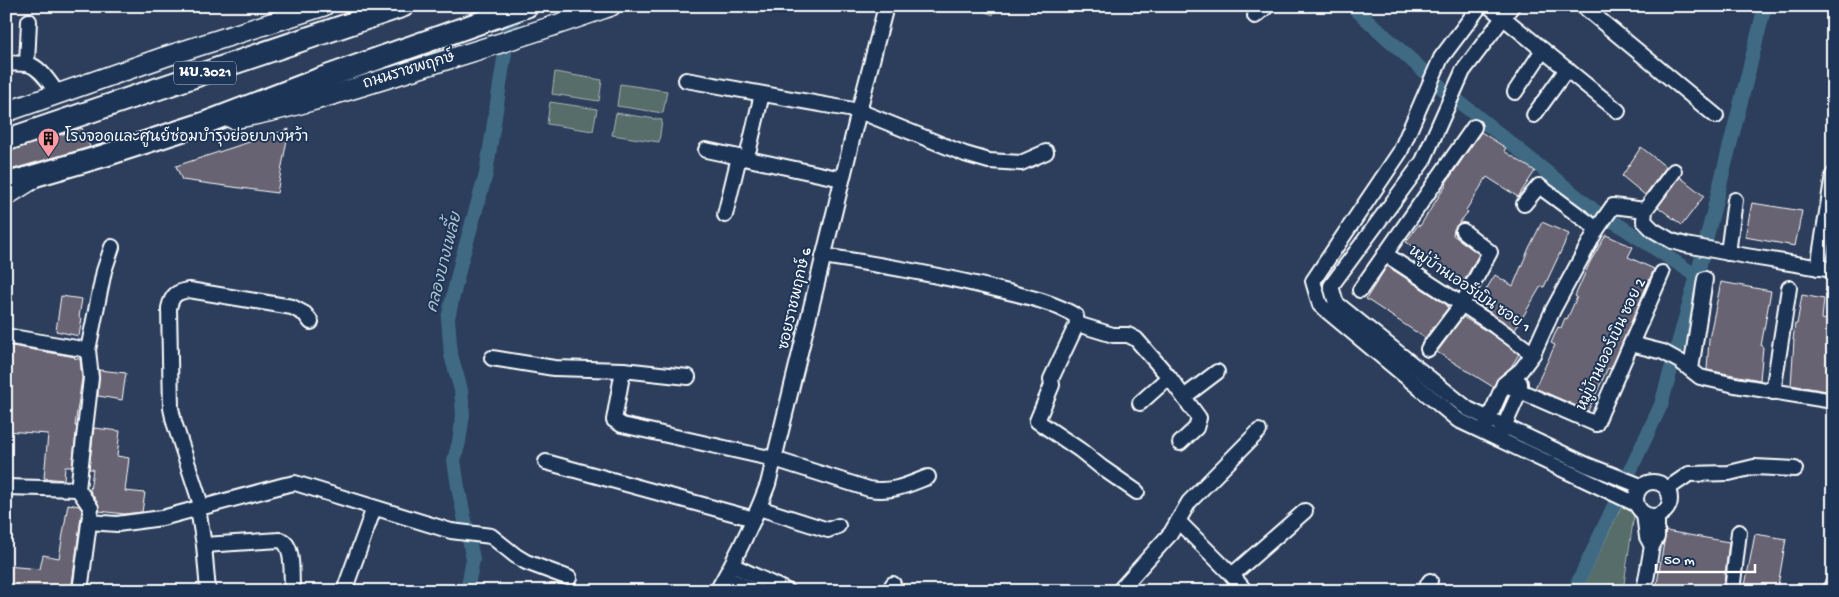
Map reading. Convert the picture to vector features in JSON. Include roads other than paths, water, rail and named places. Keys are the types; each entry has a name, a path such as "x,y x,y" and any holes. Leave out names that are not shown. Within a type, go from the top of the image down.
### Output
{"main road":[{"name":"นบ.3021","path":"6,112 164,57 324,6"},
{"name":"นบ.3021","path":"6,140 403,6"},
{"name":"ถนนราชพฤกษ์","path":"6,184 103,156 205,123 317,80 527,6"},
{"name":"ถนนราชพฤกษ์","path":"205,123 279,110 477,50 611,6"},
{"name":"ถนนราชพฤกษ์","path":"6,196 40,174"}],"street":[{"name":"ซอยราชพฤกษ์ 6","path":"716,591 757,513 774,459 822,256 886,6"},
{"path":"1255,16 1267,6"},
{"path":"1480,6 1441,58 1400,152 1313,281 1320,305 1458,420 1646,511 1662,514 1669,505 1670,500 1667,489 1663,485 1652,482 1641,486 1636,494 1646,511 1657,537 1652,546 1644,591"},
{"path":"1489,6 1508,12 1542,50 1618,111"},
{"path":"1583,6 1716,116"},
{"path":"1508,12 1463,72 1423,161 1331,286 1336,303 1468,409 1587,465 1641,486"},
{"path":"27,64 29,21"},
{"path":"1515,92 1542,50"},
{"path":"6,63 27,64 39,70 58,94"},
{"path":"1534,115 1567,69"},
{"path":"686,80 858,111 965,154 989,161 1021,163 1046,152"},
{"path":"725,215 762,94"},
{"path":"1360,290 1474,127"},
{"path":"706,150 744,153 842,179"},
{"path":"1674,171 1645,210 1644,221 1653,230 1672,241 1686,245 1833,270"},
{"path":"1818,268 1833,175"},
{"path":"1524,204 1539,186 1597,228"},
{"path":"1728,253 1734,200"},
{"path":"1483,432 1504,384 1521,370 1533,354 1597,228 1613,206 1645,210"},
{"path":"1428,349 1462,304 1490,252 1463,230"},
{"path":"80,591 90,508 78,490 91,378 88,350 104,271 112,247"},
{"name":"หมู่บ้านเออร์เบิน ซอย 1","path":"1385,254 1462,304 1533,354"},
{"path":"822,256 927,273 1028,297 1077,317 1077,324 1051,379 1052,385 1037,421 1137,492"},
{"name":"หมู่บ้านเออร์เบิน ซอย 2","path":"1504,384 1596,424 1662,273"},
{"path":"1686,365 1705,279"},
{"path":"1773,392 1789,288"},
{"path":"208,591 200,508 171,408 169,308 171,298 179,292 190,290 255,301 297,309 311,322"},
{"path":"1077,324 1112,335 1128,335 1136,340 1169,377 1199,418 1196,428 1180,443"},
{"path":"6,336 88,350"},
{"path":"1631,344 1663,352 1686,365 1700,377 1773,392 1833,401"},
{"path":"492,358 554,368 623,370 688,377"},
{"path":"623,370 614,420 618,423 774,459 883,492 896,490 928,477"},
{"path":"1498,439 1520,391 1521,370"},
{"path":"1184,397 1217,372"},
{"path":"1140,403 1169,377"},
{"path":"1119,591 1171,533 1189,502 1259,431"},
{"path":"546,462 828,530 838,526"},
{"path":"1667,489 1689,474 1729,473 1754,466 1795,469"},
{"path":"89,522 117,524 134,522 200,508 295,484 461,533 482,534 496,538 516,556 526,562 569,578"},
{"path":"6,487 78,490"},
{"path":"344,591 374,508"},
{"path":"1232,575 1305,511"},
{"path":"1178,521 1232,575 1245,591"},
{"path":"1732,591 1739,532"},
{"path":"204,545 280,540 285,542 289,547 292,584"},
{"path":"728,571 755,591"},
{"path":"728,571 787,591"},
{"path":"1830,591 1833,583"}],"waterway":[{"path":"1352,6 1442,88 1605,219 1616,223 1697,276"},
{"path":"1574,591 1661,405 1697,276 1765,6"},
{"name":"คลองบางเพลี้ย","path":"467,591 473,559 454,460 463,414 461,390 451,355 448,318 461,262 486,174 509,27 522,7"}],"place":[{"name":"โรงจอดและศูนย์ซ่อมบำรุงย่อยบางหว้า","path":"49,157"}]}
